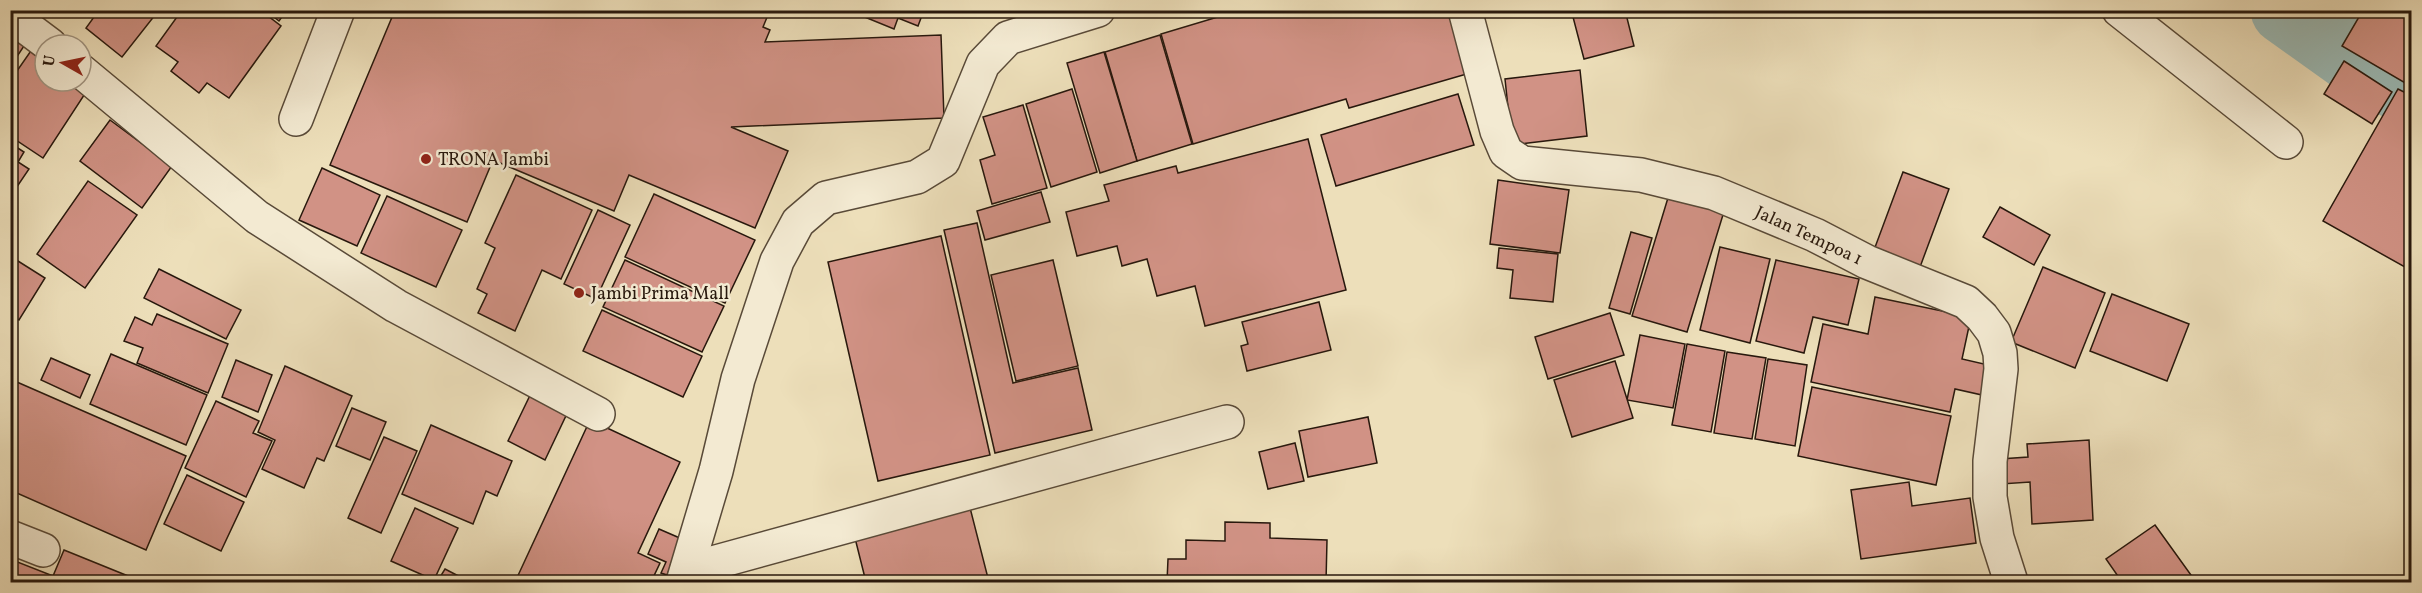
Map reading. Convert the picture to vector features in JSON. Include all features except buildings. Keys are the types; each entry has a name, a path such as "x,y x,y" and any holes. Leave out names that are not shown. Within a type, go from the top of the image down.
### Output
{"street":[{"path":"296,119 338,10"},
{"path":"685,576 716,471 738,379 777,261 798,222 826,198 917,177 944,162 983,64 1008,38 1098,10"},
{"name":"Jalan Tempoa 1","path":"1465,10 1497,131 1506,152 1522,163 1641,175 1714,193 1815,235 1867,262 1966,302 1982,317 1994,333 2000,353 2001,369 1990,460 1990,497 1997,538 2011,582"},
{"path":"2119,10 2286,142"},
{"path":"10,15 34,33"},
{"path":"93,80 257,217 396,306 598,414"},
{"path":"685,576 1227,422"},
{"path":"10,537 43,550"}],"waterway":[{"path":"2285,10 2369,70 2412,93"}],"place":[{"name":"TRONA Jambi","path":"426,159"},
{"name":"Jambi Prima Mall","path":"579,293"}]}
